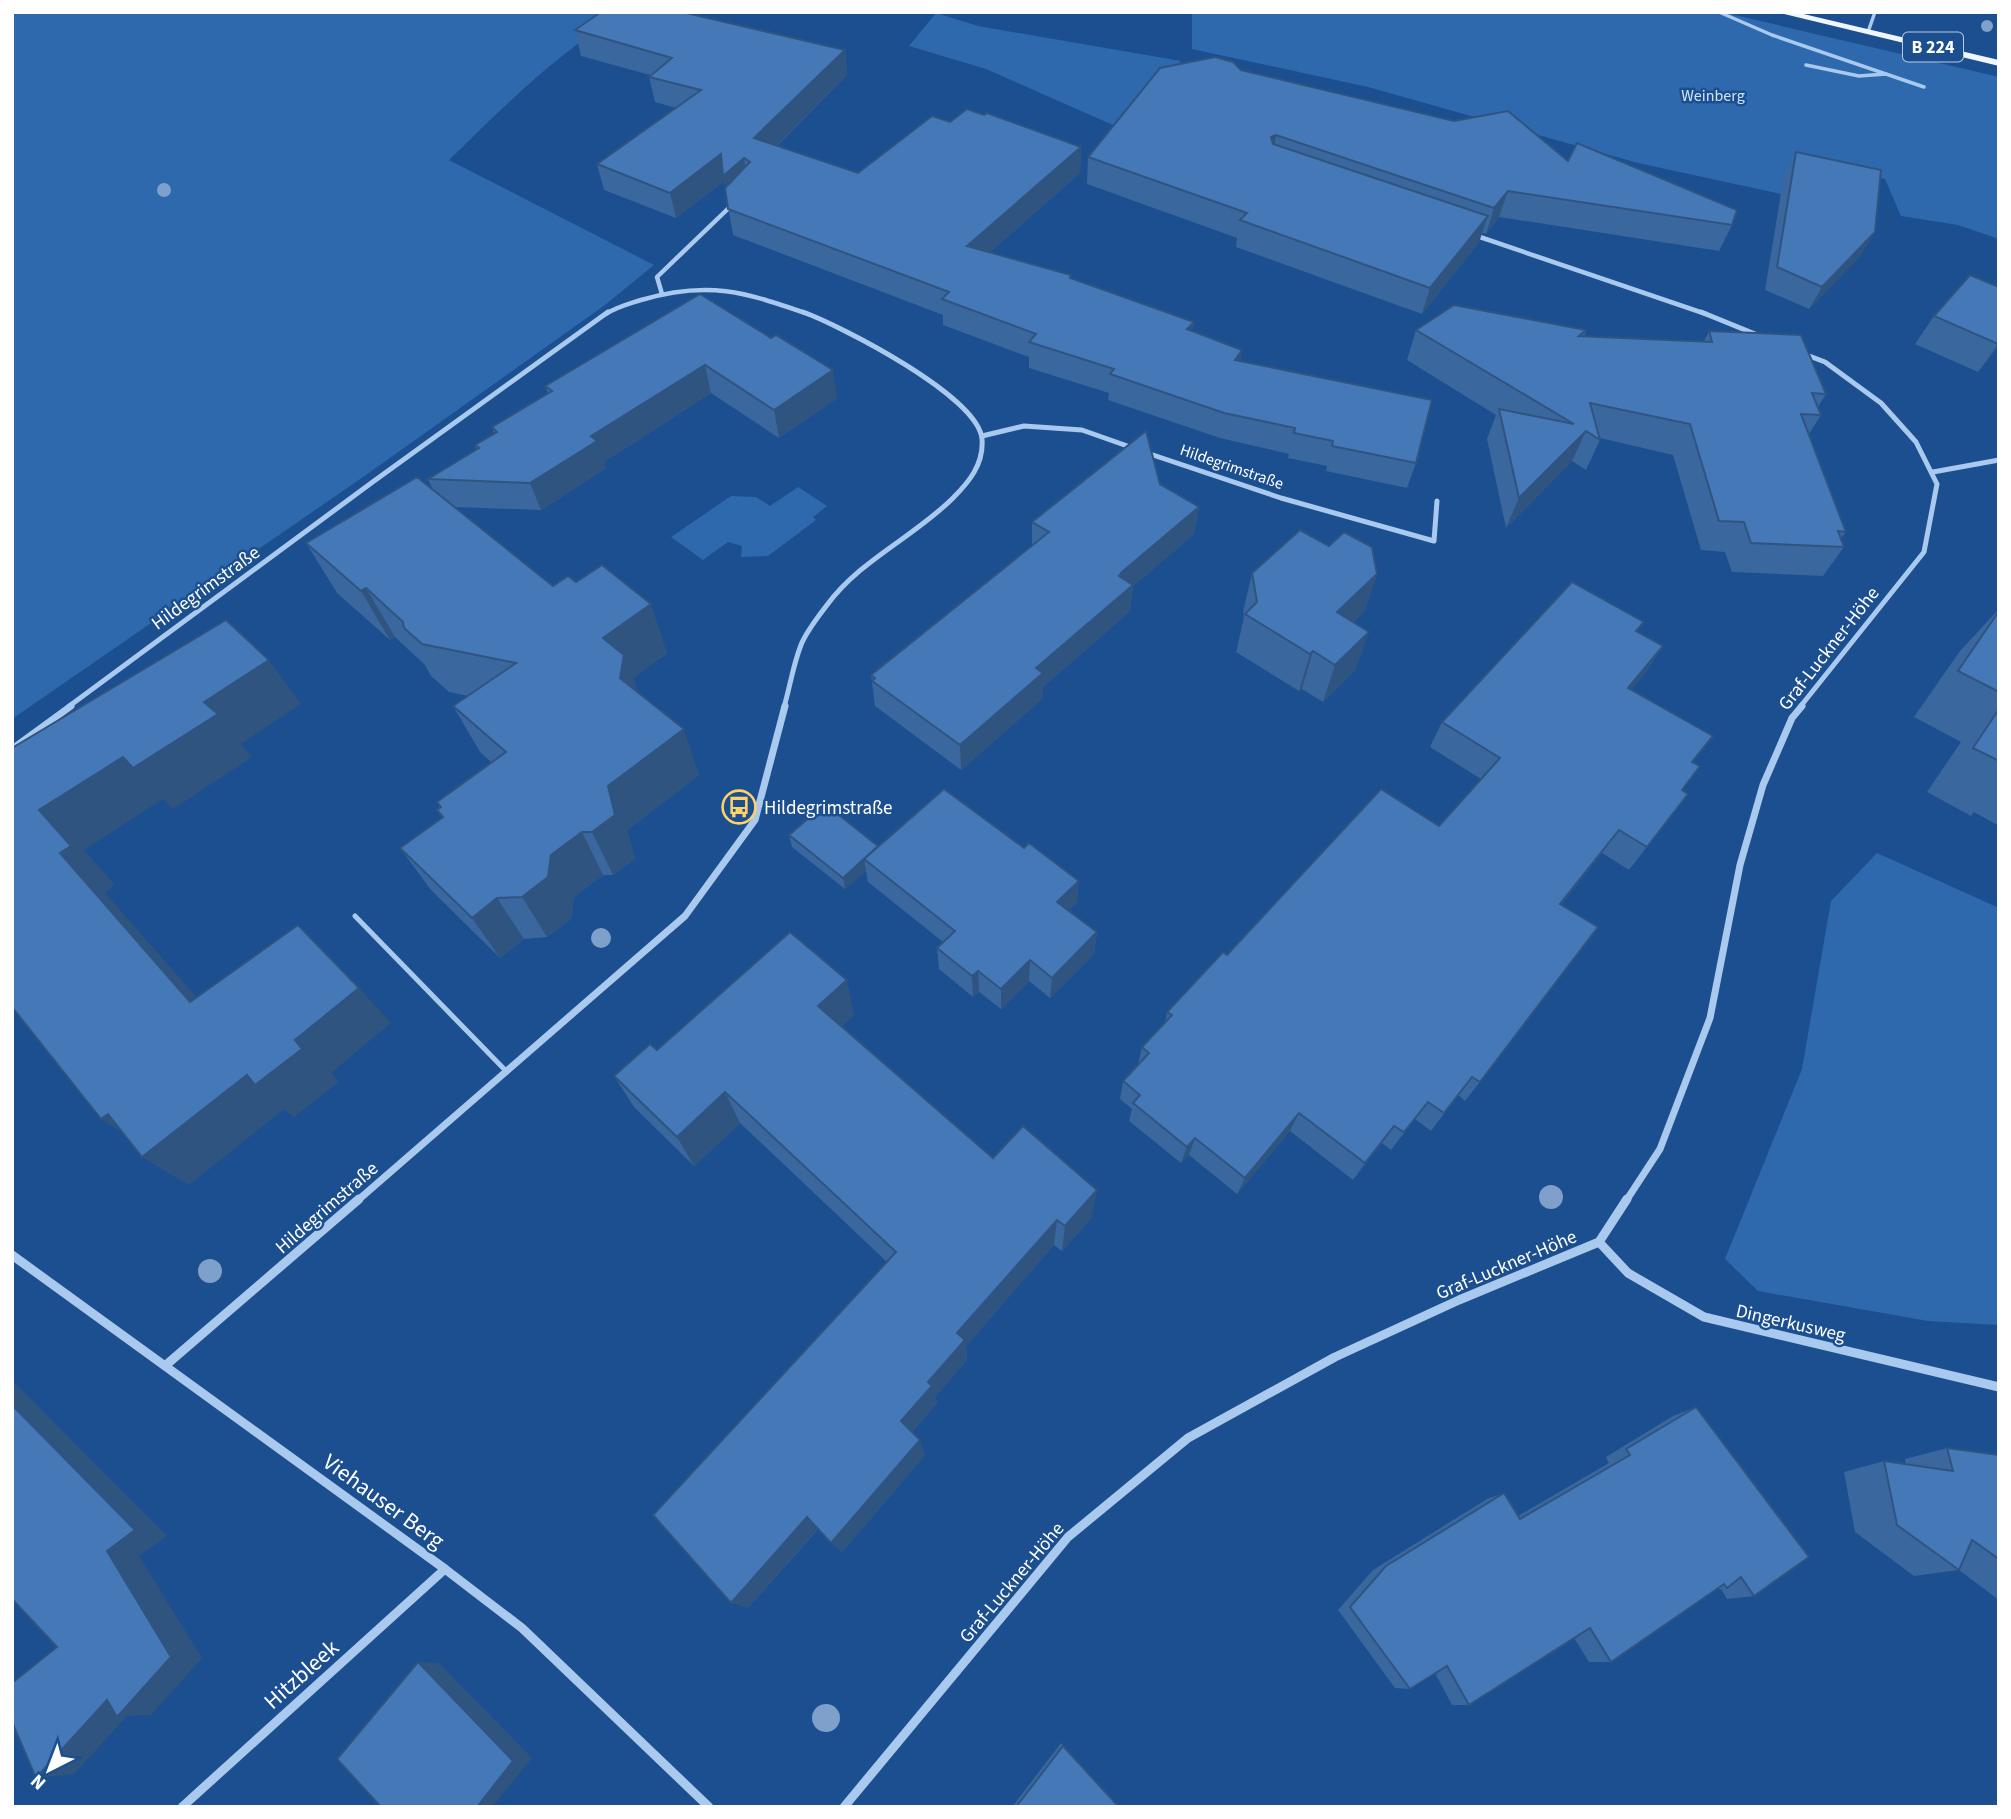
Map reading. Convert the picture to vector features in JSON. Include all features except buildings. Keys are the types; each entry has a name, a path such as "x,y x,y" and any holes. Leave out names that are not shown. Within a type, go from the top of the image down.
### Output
{"main road":[{"name":"B 224","path":"1781,12 1999,63"}],"street":[{"path":"662,293 657,278 740,197"},
{"path":"1466,233 1703,313 1764,338"},
{"name":"Hildegrimstraße","path":"12,748 613,309 662,293 702,288 750,294 824,320 891,355 950,396 970,416 982,436 981,455 976,472 951,500 862,568 828,603 801,644 755,820 685,916 166,1365"},
{"path":"1801,352 1825,362 1881,403 1916,442 1933,472 1999,460"},
{"name":"Hildegrimstraße","path":"982,436 1024,426 1082,430 1281,498 1433,541 1437,502"},
{"name":"Graf-Luckner-Höhe","path":"844,1807 1068,1536 1188,1438 1335,1357 1459,1300 1598,1242 1660,1149 1710,1018 1740,865 1768,774 1792,719 1924,552 1937,484 1933,472"},
{"name":"Dingerkusweg","path":"1598,1242 1628,1273 1703,1318 1999,1387"},
{"name":"Viehauser Berg","path":"12,1255 445,1569 522,1628 709,1807"},
{"name":"Hitzbleek","path":"182,1807 445,1569"}],"lane":[{"path":"1719,12 1772,35 1924,87"},
{"path":"1868,32 1875,12"},
{"path":"1806,65 1859,76 1886,74"},
{"path":"355,916 507,1072"}],"green space":[{"path":"12,12 626,12 554,63 449,160 654,265 605,305 366,475 12,719"},
{"name":"Weinberg","path":"1192,12 1722,12 1999,77 1999,239 1958,225 1901,216 1885,179 1795,156 1790,196 1638,163 1368,87 1192,49"},
{"path":"936,13 978,26 1181,61 1122,129 986,69 909,46"},
{"path":"798,487 827,506 813,517 816,520 768,556 741,557 742,546 728,542 703,560 671,537 731,496 756,497 770,506"},
{"path":"1877,853 1999,908 1999,1325 1928,1321 1758,1291 1725,1259 1802,1069 1831,901"}],"place":[{"name":"Hildegrimstraße","path":"739,807"}]}
